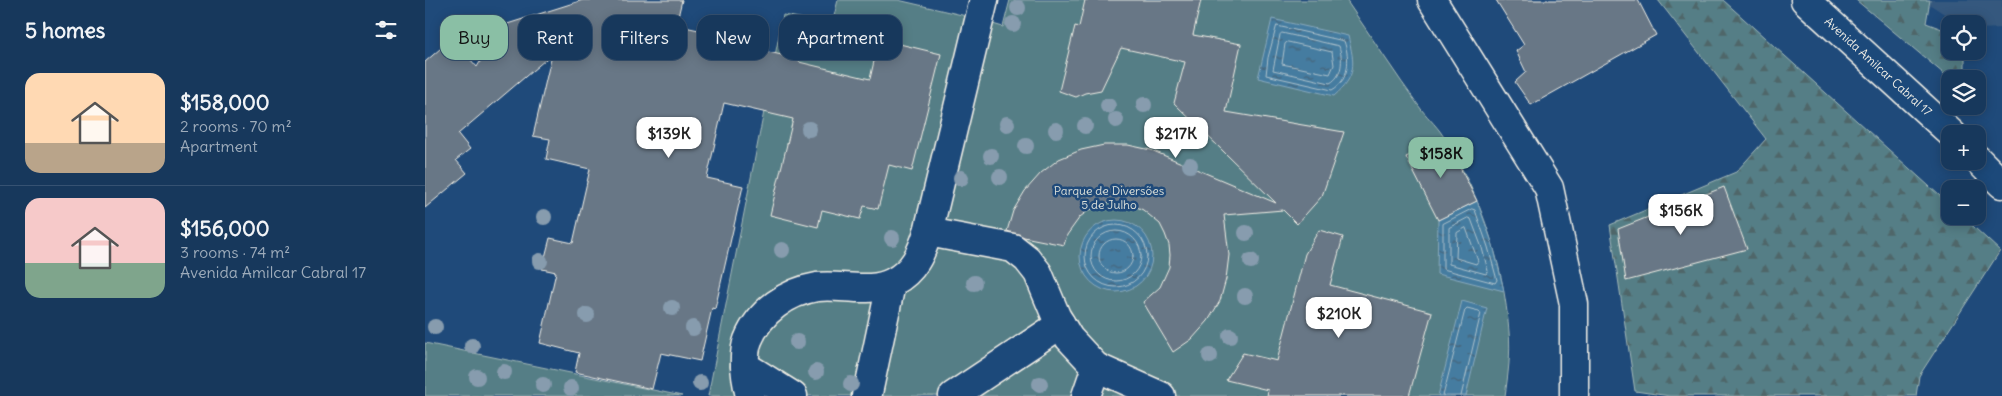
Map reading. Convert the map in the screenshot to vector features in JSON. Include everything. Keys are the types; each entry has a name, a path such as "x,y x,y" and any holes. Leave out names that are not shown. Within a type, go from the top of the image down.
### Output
{"street":[{"path":"750,396 745,366 747,341 759,321 774,305 793,294 817,287 868,288 891,284 908,273 921,256 984,0"},
{"path":"1432,0 1549,188 1574,304 1574,396"},
{"name":"Avenida Amilcar Cabral 17","path":"1805,0 1942,125"},
{"path":"1986,168 2002,184"},
{"path":"928,232 1013,248 1027,259 1038,273 1069,338 1096,367 1161,396"},
{"path":"865,396 868,393 891,284"},
{"path":"953,396 1061,324"},
{"path":"745,366 793,396"},
{"path":"1086,396 1096,367"}],"shaded area":[{"path":"1929,0 2002,0 2002,28 1986,29 1986,15 1946,15 1929,4"}],"green space":[{"name":"Parque de Diversões 5 de Julho","path":"838,0 898,0 1003,27 1010,0 1346,0 1411,96 1443,135 1458,161 1480,208 1496,256 1506,307 1510,348 1505,396 708,396 779,35 779,60 902,60 902,15 834,15"},
{"path":"1658,0 1723,0 1941,197 1941,225 1972,225 2000,251 1919,376 1916,396 1670,396 1635,391 1610,225 1736,172 1766,139"},
{"path":"1856,0 1930,0 1926,23 1941,29 1941,60 1965,60 1965,70 1941,71"},
{"path":"425,343 682,396 425,396"}],"water":[{"path":"1272,19 1348,36 1353,62 1352,69 1347,82 1334,96 1258,78"},
{"path":"1477,201 1493,245 1504,291 1437,274 1438,220"},
{"path":"1116,220 1130,223 1142,230 1149,242 1152,256 1149,270 1142,282 1130,289 1116,292 1102,289 1090,282 1083,270 1080,256 1083,242 1090,230 1102,223"},
{"path":"1462,301 1487,308 1466,396 1438,396"}],"building":[{"path":"583,0 682,0 678,15 602,15 602,60 687,60 687,27 697,30 697,60 769,60 769,52 779,54 779,60 799,60 799,62 870,79 874,60 902,60 902,45 941,54 912,171 889,165 878,209 864,206 860,219 822,210 818,227 770,215 793,119 724,103 707,178 743,186 715,309 712,308 700,361 661,353 652,389 575,372 579,353 540,343 556,272 542,269 550,238 573,243 590,169 546,159 550,139 533,136 551,60 592,60 592,15 536,15"},
{"path":"1085,0 1201,0 1193,35 1241,44 1226,112 1344,132 1322,196 1297,224 1283,210 1224,215 1229,255 1226,279 1220,301 1208,321 1192,339 1173,352 1143,302 1160,287 1169,267 1169,245 1160,224 1143,210 1133,205 1110,203 1089,210 1080,217 1067,235 1064,245 1024,237 1007,231 1013,211 1025,191 1041,173 1059,159 1081,150 1104,145 1128,145 1151,150 1276,203 1174,103 1185,62 1121,48 1101,90 1076,97 1059,91 1075,26 1079,27"},
{"path":"1496,0 1638,0 1656,35 1531,105 1515,82 1526,72 1516,51 1524,45"},
{"path":"518,21 518,60 545,60 458,134 470,149 456,160 467,173 425,208 425,62 440,49 440,60 471,60 477,67 481,60 508,60 508,24"},
{"path":"1445,138 1477,201 1438,220 1406,157"},
{"path":"1724,187 1747,249 1626,281 1618,229"},
{"path":"1319,230 1343,237 1330,285 1432,312 1409,396 1267,396 1268,390 1226,380 1243,353 1277,361 1305,254"}]}
